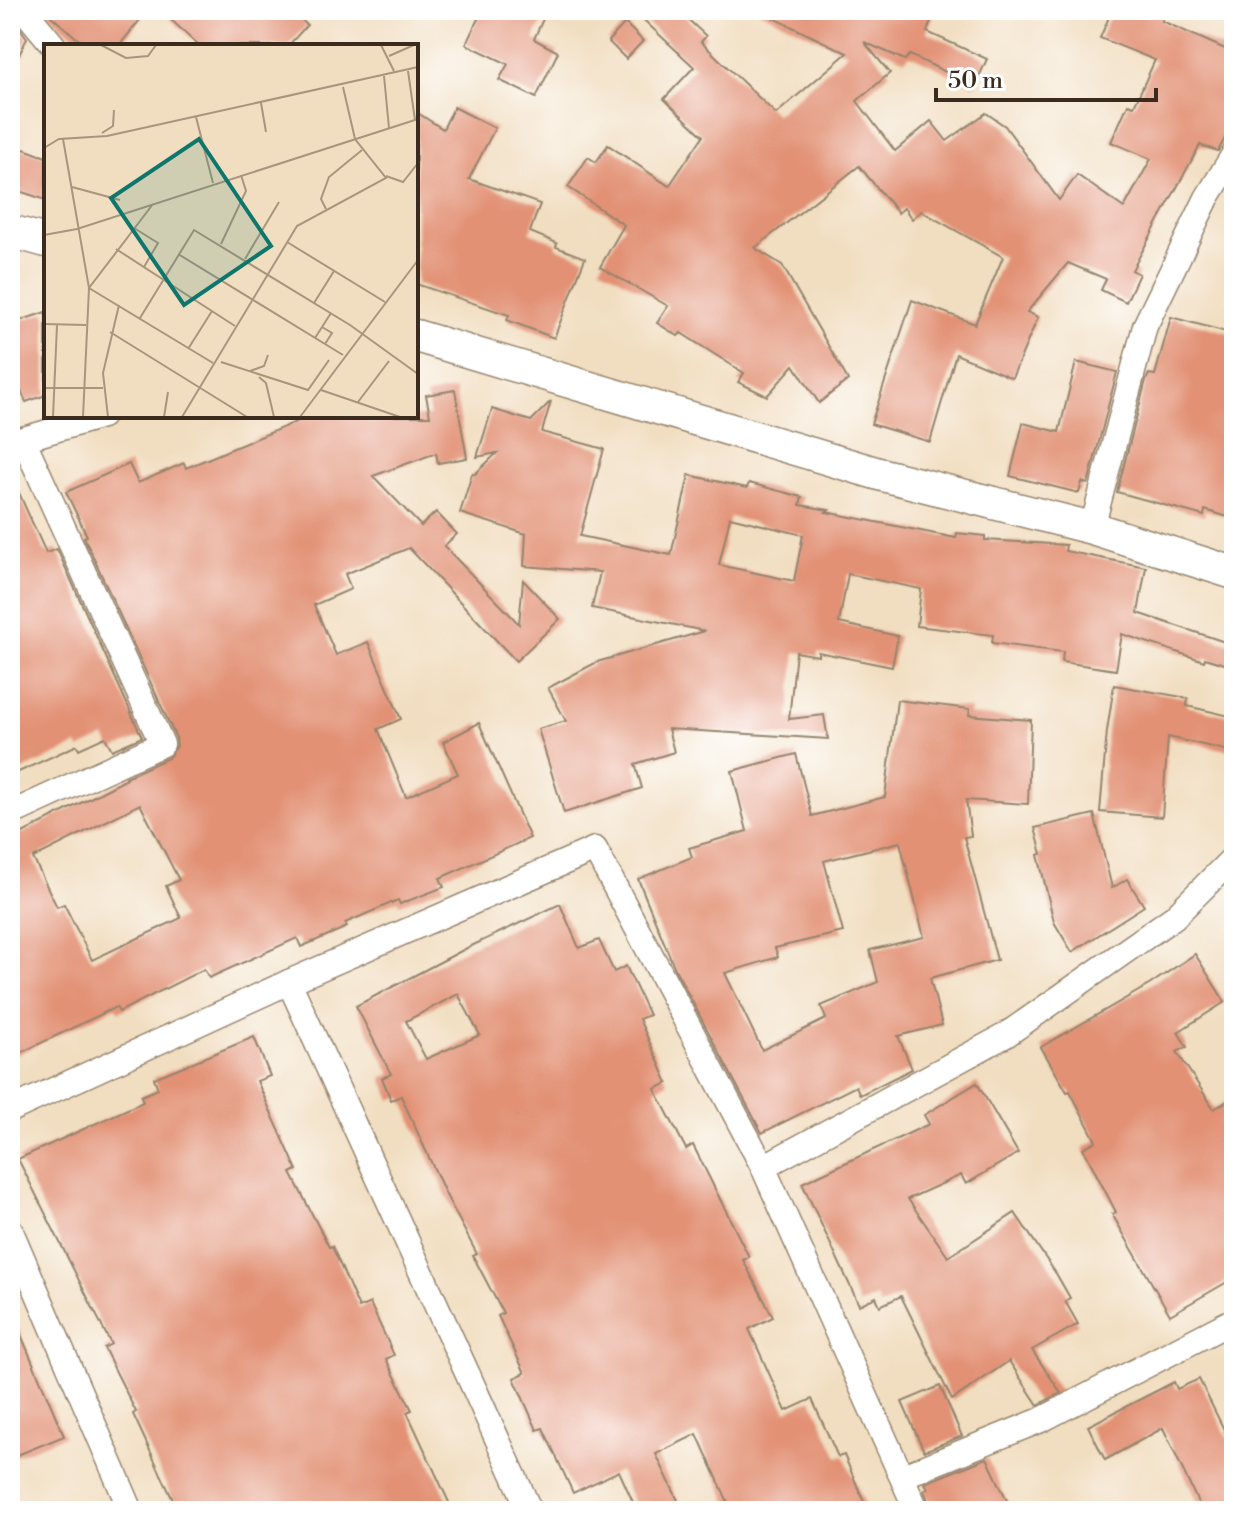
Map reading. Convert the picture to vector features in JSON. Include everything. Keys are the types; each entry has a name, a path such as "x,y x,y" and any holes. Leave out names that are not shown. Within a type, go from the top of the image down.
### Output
{"street":[{"path":"24,10 52,44"},
{"path":"1092,528 1145,326 1207,198 1234,154"},
{"path":"10,231 44,240"},
{"path":"418,337 879,474 1092,528 1234,573"},
{"path":"10,814 162,744 17,441 95,418"},
{"path":"10,1110 289,982 595,849 763,1167 918,1511"},
{"path":"763,1167 1006,1035 1174,917 1234,857"},
{"path":"289,982 530,1511"},
{"path":"673,1035 763,1167"},
{"path":"10,1229 131,1511"},
{"path":"903,1476 1041,1420 1234,1320"}],"building":[{"path":"44,10 148,10 121,44 84,44"},
{"path":"160,10 291,10 307,25 290,44 198,44"},
{"path":"482,10 547,10 534,39 558,52 536,98 499,80 508,64 466,44"},
{"path":"633,10 678,10 706,36 701,42 776,114 847,53 757,10 935,10 927,32 987,59 975,86 910,55 905,60 864,42 890,73 857,101 895,151 931,121 947,141 986,113 1005,126 1059,200 1077,175 1124,208 1151,159 1111,142 1128,104 1134,106 1155,60 1100,38 1112,10 1166,10 1162,21 1234,53 1234,122 1218,151 1200,145 1132,270 1139,274 1126,302 1101,290 1106,279 1068,263 1027,312 1038,317 1012,378 956,354 930,442 871,424 912,300 975,324 1003,257 921,211 912,219 904,208 898,213 859,166 755,248 782,265 848,380 819,403 794,365 767,396 738,382 744,373 681,333 678,336 657,323 668,306 600,267 624,225 568,187 588,157 596,162 608,145 669,186 703,136 664,99 694,67"},
{"path":"10,14 27,38 10,75"},
{"path":"625,23 643,41 626,59 608,41"},
{"path":"454,107 495,128 469,179 540,204 530,232 557,243 556,247 585,258 554,338 507,320 509,315 418,285 418,113 443,129"},
{"path":"10,144 44,156 44,199 10,188"},
{"path":"44,313 44,396 26,402 10,367 10,324"},
{"path":"1171,317 1234,334 1234,519 1205,510 1204,516 1117,492 1146,380 1149,374 1155,375"},
{"path":"1076,362 1117,372 1088,484 1082,482 1079,493 1010,476 1023,423 1059,432"},
{"path":"455,390 467,458 438,463 436,453 373,476 421,526 436,512 457,534 444,546 519,624 523,580 560,619 516,661 409,548 345,574 351,589 314,605 336,655 368,642 401,719 378,729 406,797 458,774 443,742 479,723 530,838 440,878 444,887 400,904 398,900 345,923 347,927 301,947 297,938 209,978 204,969 119,1012 116,1007 10,1058 10,829 17,827 21,834 126,777 168,758 177,746 66,492 129,464 138,483 184,463 186,468 305,418 430,416 426,395","holes":["140,804 179,880 166,886 181,918 92,960 64,904 57,907 33,858"]},
{"path":"551,401 542,432 604,449 580,536 671,555 689,475 747,488 749,483 802,497 800,505 829,510 826,512 956,538 957,533 985,536 985,540 1066,545 1065,551 1146,567 1138,613 1234,645 1234,667 1205,658 1204,661 1122,634 1116,670 1062,662 1063,652 992,643 993,635 917,626 921,589 848,574 839,623 898,636 892,667 818,652 818,656 796,652 789,719 824,715 828,739 668,729 674,752 635,764 642,788 564,813 538,729 566,721 548,688 597,662 705,631 592,608 600,572 524,566 526,534 460,513 472,474 497,453 477,457 492,409 531,421","holes":["730,517 803,535 794,581 719,565"]},
{"path":"10,473 46,553 57,549 142,737 112,750 105,737 79,749 77,745 10,776"},
{"path":"1114,685 1188,698 1187,706 1234,717 1234,752 1168,737 1162,817 1100,812"},
{"path":"897,700 970,709 969,715 1031,720 1028,804 966,800 971,836 964,837 997,960 930,978 942,1025 898,1036 912,1069 860,1095 856,1086 762,1133 675,969 638,879 692,857 689,848 747,831 732,771 796,754 812,816 885,797","holes":["900,842 924,937 870,950 878,982 821,1006 826,1019 762,1050 725,973 778,957 775,948 843,932 824,861"]},
{"path":"1094,814 1112,888 1127,879 1144,906 1072,952 1054,922 1038,855 1042,854 1035,828"},
{"path":"560,904 579,948 599,940 614,972 626,966 649,1015 639,1019 668,1083 655,1089 686,1149 693,1145 749,1257 743,1260 773,1317 749,1329 786,1411 812,1399 838,1457 844,1455 868,1511 732,1511 697,1434 656,1454 683,1511 637,1511 619,1471 573,1493 543,1428 537,1430 514,1378 525,1373 498,1316 503,1313 473,1256 477,1254 401,1096 391,1100 382,1078 391,1074 356,1006","holes":["458,994 480,1035 426,1059 406,1021"]},
{"path":"1195,954 1225,1002 1178,1032 1187,1047 1177,1052 1214,1109 1234,1097 1234,1278 1170,1315 1112,1214 1116,1212 1083,1148 1096,1141 1070,1091 1067,1092 1041,1047 1149,985"},
{"path":"254,1037 270,1076 257,1081 297,1170 291,1173 329,1247 332,1246 359,1308 370,1303 394,1355 386,1359 412,1410 407,1412 453,1511 178,1511 133,1414 136,1412 104,1348 111,1344 18,1159 143,1102 141,1096 158,1089 154,1078"},
{"path":"977,1083 1018,1153 966,1184 961,1175 908,1199 948,1257 1015,1213 1057,1275 1070,1298 1065,1301 1078,1324 1032,1350 1061,1393 1038,1405 1009,1361 952,1400 901,1296 880,1306 876,1297 859,1305 802,1183 929,1124 924,1115"},
{"path":"10,1309 64,1436 10,1458"},
{"path":"1199,1379 1234,1450 1234,1511 1202,1511 1163,1428 1105,1460 1088,1426 1174,1382 1177,1389"},
{"path":"940,1386 962,1436 924,1451 902,1402"},
{"path":"987,1458 1012,1511 932,1511 924,1490 928,1488 925,1483"}]}
